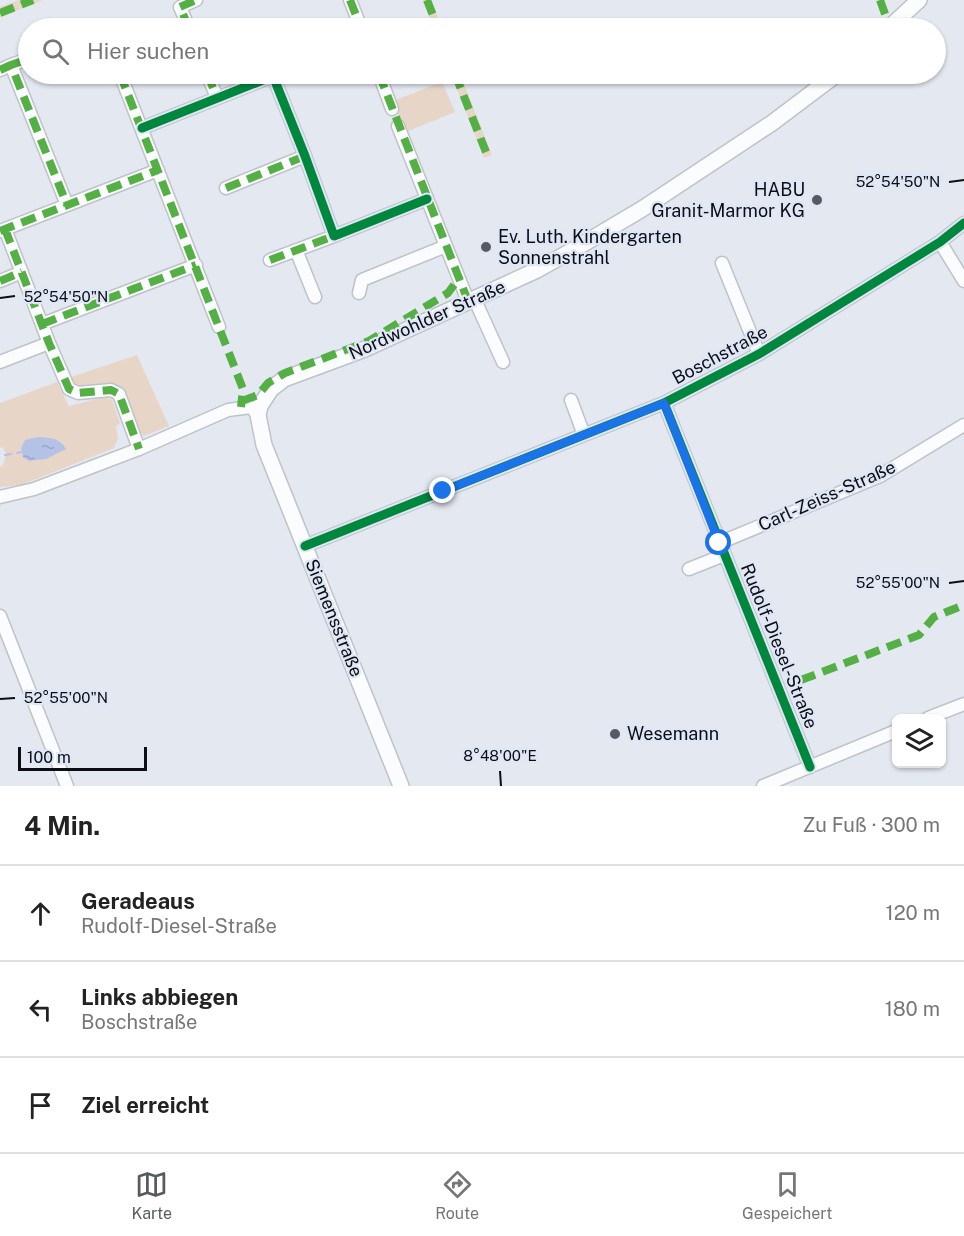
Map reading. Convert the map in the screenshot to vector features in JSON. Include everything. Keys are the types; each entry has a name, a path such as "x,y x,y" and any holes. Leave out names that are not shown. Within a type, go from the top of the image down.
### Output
{"main road":[{"path":"900,18 919,0"},
{"name":"Nordwohlder Straße","path":"258,415 271,389 284,379 338,360 537,270 642,209 772,123 824,84"},
{"name":"Siemensstraße","path":"258,415 264,446 401,786"}],"street":[{"path":"185,18 180,7 196,0"},
{"path":"350,0 357,18"},
{"path":"6,68 67,206"},
{"path":"124,84 219,327"},
{"path":"211,84 217,97"},
{"path":"142,128 251,84"},
{"path":"278,84 334,236"},
{"path":"383,84 392,109"},
{"path":"398,126 446,246 503,362"},
{"path":"226,188 305,156"},
{"path":"139,449 119,394 111,390 78,393 69,389 3,230 158,170"},
{"path":"270,260 427,199"},
{"name":"Boschstraße","path":"305,546 664,403 759,354 940,242 964,223"},
{"path":"940,242 964,281"},
{"path":"359,293 362,280 446,246"},
{"path":"296,250 315,297"},
{"path":"722,263 759,354"},
{"path":"42,324 196,265"},
{"path":"0,281 22,272"},
{"path":"0,362 49,344"},
{"path":"571,400 585,435"},
{"name":"Rudolf-Diesel-Straße","path":"664,403 810,767"},
{"path":"0,497 34,489 139,449 228,410 251,407 258,415"},
{"name":"Carl-Zeiss-Straße","path":"719,543 880,476 964,425"},
{"path":"689,569 724,555"},
{"path":"0,616 67,786"},
{"path":"938,714 964,704"},
{"path":"763,786 892,733"}],"shaded area":[{"path":"19,0 43,0 0,17 0,7"},
{"path":"423,0 431,0 438,18 430,18"},
{"path":"437,84 443,84 455,112 406,132 393,101"},
{"path":"455,84 464,84 492,155 484,158"},
{"path":"137,355 169,426 144,436 134,424 120,390 113,384 87,389 74,388 68,378"},
{"path":"57,382 69,406 105,397 112,400 120,423 116,426 118,438 114,448 21,485 0,487 0,467 3,465 6,454 0,447 0,403"}],"water":[{"path":"39,437 58,441 66,449 46,459 29,461 23,457 21,448 25,440"}],"waterway":[{"path":"17,453 22,452"},
{"path":"5,455 11,454"}],"marked path":[{"path":"0,13 33,0"},
{"path":"185,18 180,7 196,0"},
{"path":"350,0 357,18"},
{"path":"427,0 434,18"},
{"path":"880,0 886,18"},
{"path":"11,65 18,63"},
{"path":"0,70 11,65 18,82"},
{"path":"19,84 67,205"},
{"path":"124,84 243,389 241,407"},
{"path":"211,84 217,97"},
{"path":"383,84 468,301"},
{"path":"459,84 486,152"},
{"path":"226,188 305,156"},
{"path":"0,231 158,170"},
{"path":"5,229 69,389 78,393 111,390 119,394 139,449"},
{"path":"270,260 334,236"},
{"path":"42,324 196,265"},
{"path":"0,281 22,272"},
{"path":"242,401 258,395 268,383 285,373 369,341 448,293 459,278"},
{"path":"801,680 919,635 934,617 964,605"}],"cycle path":[{"path":"142,128 253,84"},
{"path":"276,84 334,236 427,199"},
{"path":"305,546 664,403 759,354 940,242 964,223"},
{"path":"664,403 810,767"}],"place":[{"name":"HABU Granit-Marmor KG","path":"817,200"},
{"name":"Ev. Luth. Kindergarten Sonnenstrahl","path":"486,247"},
{"name":"Wesemann","path":"615,734"}],"route":[{"path":"443,491 664,403 719,543"}]}
